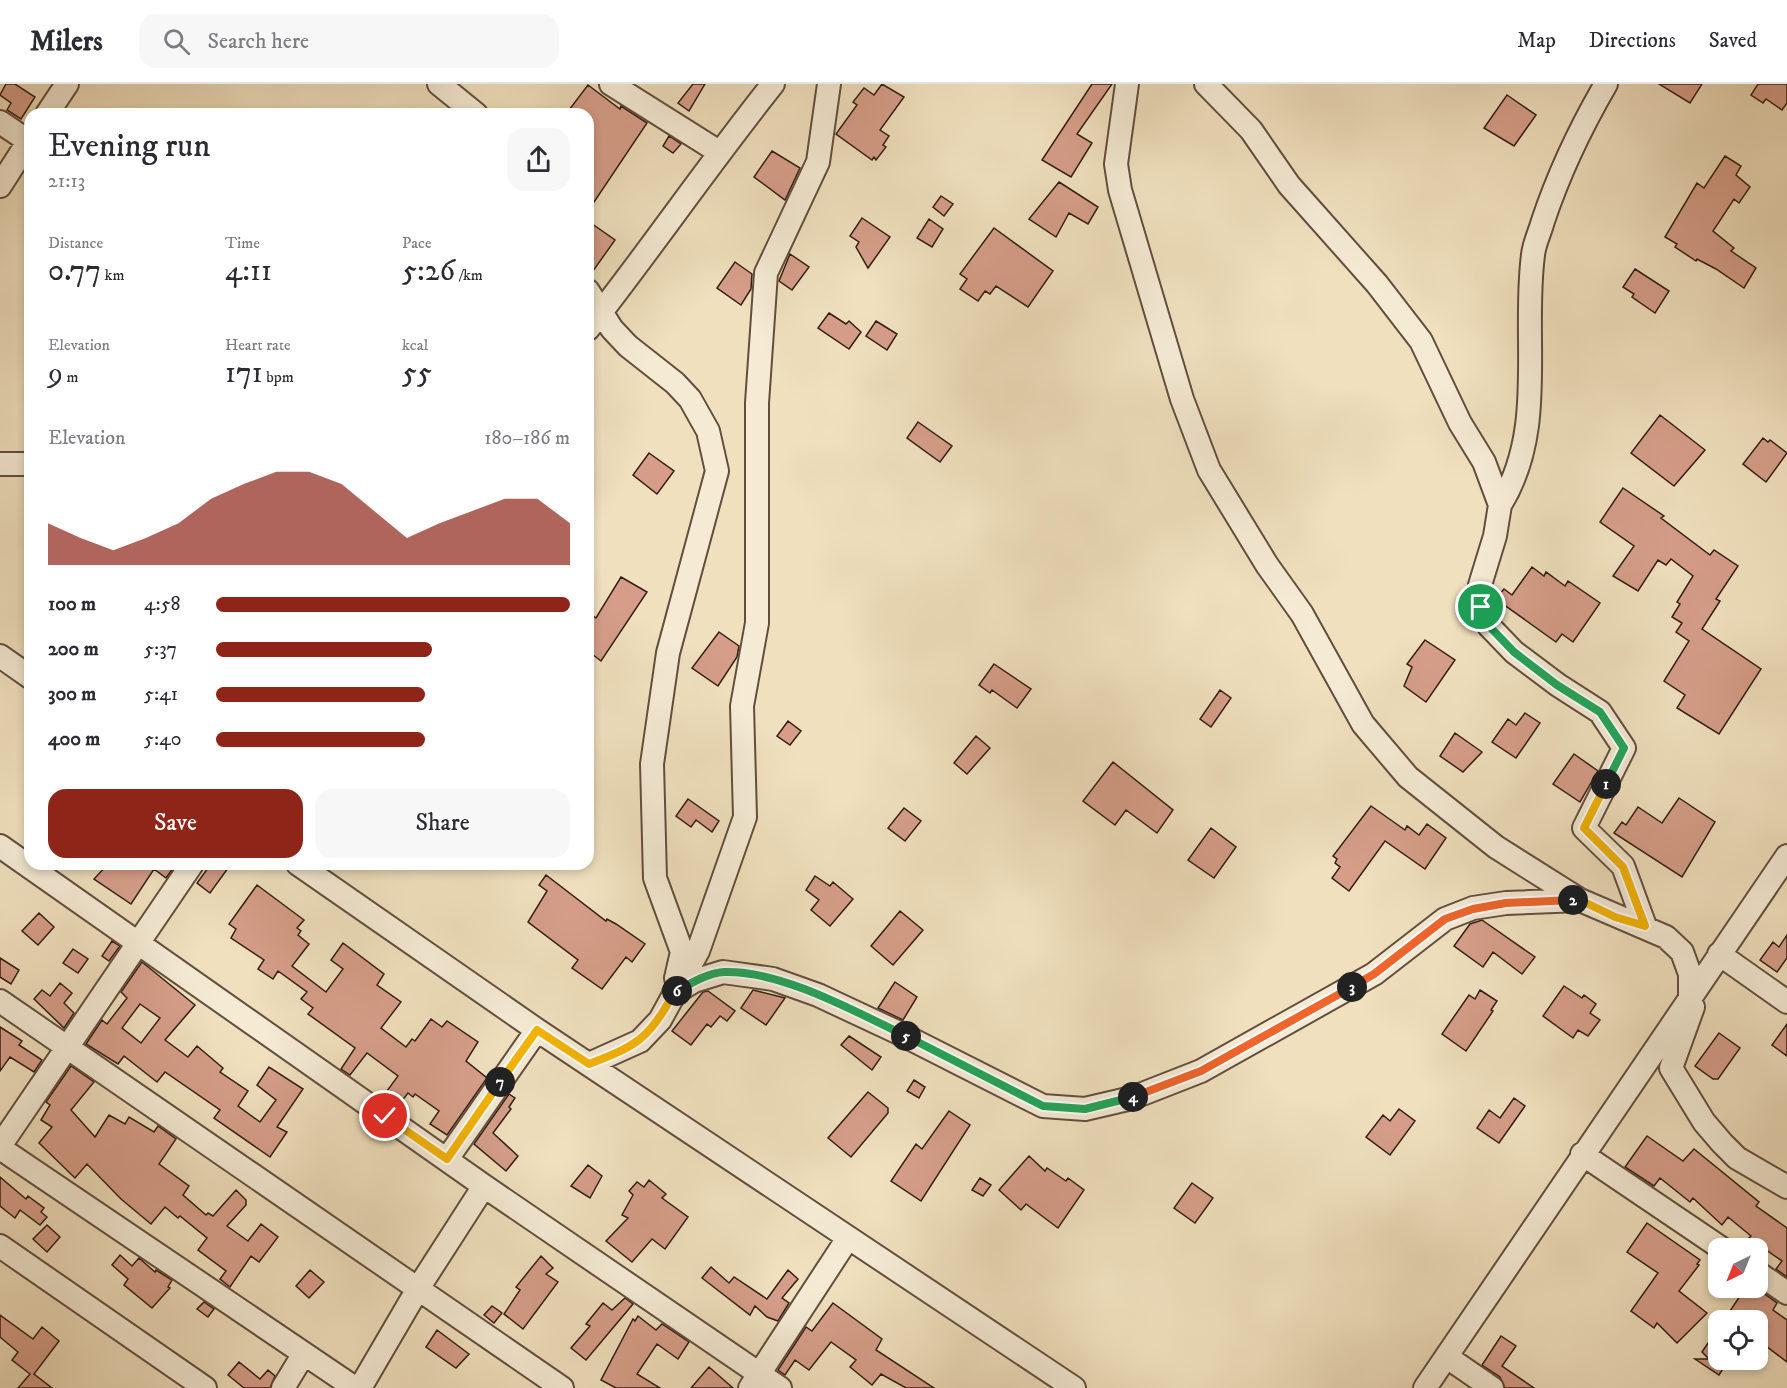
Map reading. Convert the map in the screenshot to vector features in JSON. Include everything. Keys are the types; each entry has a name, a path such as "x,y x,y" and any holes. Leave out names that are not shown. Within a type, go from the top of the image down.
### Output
{"street":[{"path":"51,108 67,84"},
{"path":"439,84 469,108"},
{"path":"611,84 719,152"},
{"path":"594,321 619,293 719,152 773,84"},
{"path":"589,1064 640,1041 660,1020 698,951 745,817 742,705 757,623 757,403 766,273 818,162 829,84"},
{"path":"1127,84 1116,164 1120,190 1182,399 1209,470 1267,565 1302,614 1364,724 1408,777 1496,848 1580,900 1615,917 1645,926 1666,937 1682,952 1690,974 1690,997"},
{"path":"1206,84 1251,130 1289,185 1377,284 1421,341 1460,423 1484,462 1500,505"},
{"path":"1606,84 1571,150 1551,198 1533,253 1529,326 1531,380 1526,444 1512,486 1500,505 1495,536 1480,585 1481,607 1489,626 1514,652 1557,685 1600,712 1624,748 1584,828 1623,867 1645,926"},
{"path":"0,122 24,137"},
{"path":"0,186 24,148"},
{"path":"594,300 612,329 628,346 675,383 690,399 708,431 717,471 668,653 652,764 655,878 682,952 673,994"},
{"path":"0,464 24,464"},
{"path":"0,656 24,673"},
{"path":"0,846 24,863"},
{"path":"1425,1388 1582,1154 1787,856"},
{"path":"34,870 447,1159 755,1381 780,1388"},
{"path":"188,870 0,1147 303,1355 355,1388"},
{"path":"307,870 537,1030 1074,1388"},
{"path":"673,994 694,981 723,972 773,979 818,995 1043,1106 1085,1109 1132,1098 1201,1071 1374,974 1445,919 1473,909 1506,903 1580,900"},
{"path":"1719,954 1787,1002"},
{"path":"1704,977 1671,1068 1704,1122 1722,1143 1737,1158 1787,1188"},
{"path":"0,1001 419,1287 562,1388"},
{"path":"447,1159 537,1030"},
{"path":"1582,1154 1708,1239"},
{"path":"360,1388 419,1287 484,1186"},
{"path":"755,1381 848,1238"},
{"path":"0,1246 205,1388"},
{"path":"1768,1280 1787,1293"},
{"path":"283,1388 303,1355"},
{"path":"1447,1357 1492,1388"}],"building":[{"path":"6,84 15,84 35,97 28,108 24,108 21,119 7,110 11,103 0,95"},
{"path":"693,84 705,84 689,111 678,103"},
{"path":"882,84 904,97 880,130 889,136 883,145 886,147 876,160 874,157 872,160 836,134 857,105 853,102 864,88 874,95"},
{"path":"1092,84 1112,84 1077,134 1092,143 1071,177 1042,160"},
{"path":"1659,84 1702,84 1690,103"},
{"path":"1758,84 1787,84 1787,103 1782,110 1766,99 1763,103 1751,95"},
{"path":"588,85 620,109 621,106 647,123 594,202 594,108 571,108"},
{"path":"1507,95 1536,115 1514,146 1484,128"},
{"path":"669,136 681,144 673,153 663,146"},
{"path":"772,151 800,168 785,200 754,177"},
{"path":"1725,156 1741,166 1736,175 1750,187 1739,203 1734,199 1713,231 1734,248 1731,251 1756,268 1744,288 1716,269 1697,259 1696,261 1675,247 1677,244 1665,237 1697,183 1704,188"},
{"path":"1059,182 1098,207 1088,224 1069,213 1056,237 1029,219"},
{"path":"941,196 953,204 944,216 933,207"},
{"path":"862,218 890,237 868,268 856,247 859,242 850,236"},
{"path":"929,219 943,229 932,247 917,238"},
{"path":"594,225 615,240 594,270"},
{"path":"994,228 1053,271 1028,307 996,286 990,294 985,291 978,301 960,289 967,279 960,274"},
{"path":"790,254 809,267 792,290 779,281"},
{"path":"735,262 752,274 751,289 741,305 717,288"},
{"path":"1635,269 1669,291 1655,313 1632,297 1634,294 1623,287"},
{"path":"829,313 846,324 849,321 861,332 849,349 818,328"},
{"path":"876,321 897,334 887,350 866,336"},
{"path":"1660,415 1705,450 1674,486 1631,453"},
{"path":"918,422 952,446 940,462 907,438"},
{"path":"1763,438 1768,442 1770,440 1787,453 1766,482 1743,464"},
{"path":"649,453 674,471 657,494 633,475"},
{"path":"1623,488 1664,516 1661,518 1710,555 1714,550 1738,566 1716,599 1720,601 1702,629 1761,669 1719,734 1677,708 1685,695 1664,681 1689,641 1676,632 1682,623 1672,617 1680,604 1677,602 1693,576 1671,559 1666,565 1658,560 1638,591 1613,576 1634,546 1600,522"},
{"path":"1532,567 1544,576 1546,572 1565,586 1568,581 1600,603 1573,642 1562,634 1556,642 1496,599 1504,589 1512,595"},
{"path":"621,577 647,592 601,661 594,656 594,616 596,618"},
{"path":"719,632 739,646 737,657 718,686 692,668"},
{"path":"1425,640 1455,660 1426,702 1404,686 1412,667 1407,664"},
{"path":"994,664 1031,689 1017,708 992,690 990,693 979,685"},
{"path":"1220,690 1231,698 1211,727 1200,719"},
{"path":"1525,713 1540,723 1516,758 1492,742 1508,719 1516,725"},
{"path":"788,721 801,731 790,745 777,736"},
{"path":"1455,733 1482,752 1463,772 1440,756"},
{"path":"976,736 990,748 967,774 954,763"},
{"path":"1574,754 1598,771 1580,802 1553,784"},
{"path":"1113,762 1173,810 1157,833 1126,810 1115,825 1083,801"},
{"path":"1679,798 1715,822 1682,877 1614,833 1622,822 1626,825 1638,807 1662,823"},
{"path":"688,799 719,821 712,832 696,820 691,827 676,816"},
{"path":"1371,806 1405,830 1407,826 1419,835 1427,824 1446,838 1425,869 1385,841 1349,891 1332,878 1340,867 1335,863 1337,859 1333,856"},
{"path":"904,808 921,821 905,841 888,828"},
{"path":"1211,828 1236,847 1214,878 1188,860"},
{"path":"102,870 153,870 131,904 94,879"},
{"path":"155,870 172,870 166,878"},
{"path":"207,870 227,870 210,893 197,883"},
{"path":"546,875 606,921 607,919 616,924 645,944 632,962 626,957 602,989 572,968 578,960 528,922 547,891 539,885"},
{"path":"815,876 830,886 833,882 853,899 830,926 811,910 819,900 806,890"},
{"path":"257,885 304,920 297,928 301,931 298,935 309,944 292,966 326,992 343,969 331,960 343,943 384,974 377,985 401,1002 381,1028 406,1047 412,1039 415,1041 431,1019 442,1027 447,1021 478,1042 466,1061 487,1078 447,1135 430,1124 439,1111 415,1094 413,1097 408,1093 398,1106 384,1095 398,1076 367,1053 350,1075 341,1069 355,1048 308,1014 313,1008 301,999 307,992 278,971 273,979 258,969 264,960 231,938 236,929 229,924"},
{"path":"900,911 923,930 893,965 871,946"},
{"path":"39,913 54,927 38,945 22,931"},
{"path":"1482,920 1535,957 1522,974 1493,952 1483,967 1454,946 1470,924"},
{"path":"1787,935 1787,958 1777,972 1760,960 1773,942 1779,947"},
{"path":"112,941 120,946 109,961 102,956"},
{"path":"73,949 88,959 78,973 63,963"},
{"path":"0,958 19,970 11,984 0,977"},
{"path":"142,962 195,1005 165,1040 188,1057 197,1046 223,1068 220,1072 248,1091 238,1106 260,1122 276,1100 257,1085 269,1067 303,1089 277,1127 287,1132 270,1157 214,1118 220,1110 165,1072 157,1082 124,1056 118,1064 86,1044 102,1020 107,1024 127,998 121,992","holes":["140,1004 160,1018 141,1043 122,1028"]},
{"path":"895,982 917,997 903,1020 878,1008"},
{"path":"60,983 72,993 64,1003 74,1013 64,1028 34,999 42,990 50,996"},
{"path":"1564,986 1582,998 1584,995 1596,1004 1590,1013 1600,1020 1588,1036 1578,1030 1573,1038 1543,1016"},
{"path":"753,990 785,998 766,1025 741,1008"},
{"path":"1480,990 1497,1001 1491,1010 1493,1011 1466,1051 1442,1034 1469,995 1475,999"},
{"path":"708,991 735,1011 727,1021 720,1016 711,1027 707,1024 691,1045 672,1031 703,992"},
{"path":"1787,1024 1787,1056 1772,1045"},
{"path":"0,1027 22,1041 19,1045 42,1060 34,1072 10,1057 0,1071"},
{"path":"1719,1033 1740,1048 1718,1079 1713,1079 1695,1066"},
{"path":"849,1036 881,1057 872,1070 841,1045"},
{"path":"71,1066 94,1082 71,1110 95,1137 109,1115 125,1124 129,1117 154,1132 158,1126 176,1139 159,1164 189,1186 183,1195 206,1215 208,1213 213,1216 236,1190 246,1200 246,1205 227,1226 248,1241 261,1224 278,1237 259,1262 251,1256 230,1287 220,1279 226,1271 198,1250 207,1238 180,1216 178,1218 165,1207 151,1224 121,1199 87,1164 75,1178 39,1143 52,1127 41,1120 50,1105 46,1102"},
{"path":"914,1080 925,1087 919,1098 907,1091"},
{"path":"868,1092 888,1108 888,1113 851,1157 828,1138"},
{"path":"509,1094 515,1098 509,1107 511,1109 493,1133 518,1156 506,1171 474,1144"},
{"path":"1514,1098 1525,1106 1499,1143 1477,1128 1489,1110 1500,1118"},
{"path":"1399,1109 1415,1121 1390,1155 1366,1137 1383,1115 1390,1121"},
{"path":"949,1111 970,1125 921,1201 891,1181 916,1144 922,1149"},
{"path":"1647,1136 1683,1161 1694,1149 1759,1202 1756,1206 1787,1228 1787,1277 1776,1269 1782,1261 1768,1251 1768,1238 1749,1238 1751,1236 1728,1217 1722,1225 1693,1198 1690,1202 1660,1178 1654,1186 1625,1167"},
{"path":"1029,1156 1045,1171 1047,1168 1066,1181 1068,1178 1084,1190 1058,1228 1026,1204 1021,1210 999,1190"},
{"path":"588,1165 602,1176 590,1198 571,1186"},
{"path":"0,1177 26,1199 28,1196 44,1208 41,1212 47,1217 40,1225 20,1210 15,1218 0,1206"},
{"path":"980,1178 991,1185 983,1196 972,1190"},
{"path":"649,1180 666,1194 662,1198 688,1217 665,1249 652,1239 632,1262 606,1241 628,1218 622,1215 633,1195 629,1191 637,1182 644,1187"},
{"path":"1192,1183 1213,1198 1195,1223 1174,1208"},
{"path":"1647,1223 1700,1260 1697,1264 1699,1265 1679,1291 1707,1313 1677,1343 1657,1323 1654,1328 1631,1311 1658,1273 1627,1252"},
{"path":"47,1225 60,1237 47,1252 33,1239"},
{"path":"120,1255 132,1266 139,1258 155,1272 156,1270 172,1280 168,1287 170,1288 152,1308 124,1285 128,1279 112,1265"},
{"path":"541,1256 553,1268 546,1274 558,1282 523,1329 504,1314 520,1290 516,1287"},
{"path":"711,1267 729,1283 734,1277 767,1299 788,1270 798,1279 782,1298 789,1303 778,1321 767,1317 755,1306 750,1315 702,1278"},
{"path":"310,1270 324,1282 309,1298 296,1286"},
{"path":"1768,1296 1777,1303 1773,1310 1787,1320 1787,1362 1768,1348 1768,1310 1731,1310 1739,1298"},
{"path":"625,1298 633,1304 586,1360 571,1348 590,1326 586,1324 603,1303 612,1310"},
{"path":"204,1302 214,1309 208,1317 197,1309"},
{"path":"833,1303 882,1339 876,1350 934,1388 906,1388 881,1374 872,1385 850,1367 856,1360 831,1342 809,1370 795,1360 785,1375 778,1370 806,1327 812,1331"},
{"path":"492,1306 502,1313 494,1323 484,1315"},
{"path":"0,1315 33,1339 42,1327 59,1341 34,1374 52,1388 18,1388 30,1374 12,1360 18,1352 0,1337"},
{"path":"638,1316 656,1330 662,1324 689,1342 678,1359 657,1344 637,1374 660,1388 616,1388 601,1380 633,1319 635,1321"},
{"path":"437,1330 469,1354 456,1368 426,1347"},
{"path":"1501,1336 1516,1346 1502,1366 1534,1388 1505,1388 1500,1377 1482,1365"},
{"path":"1708,1343 1708,1358 1702,1352"},
{"path":"1695,1359 1708,1359 1708,1368"},
{"path":"239,1362 260,1379 268,1370 275,1376 270,1388 244,1388 228,1375"},
{"path":"709,1367 733,1388 691,1388"},
{"path":"1712,1370 1722,1370 1719,1375"}],"route":[{"path":"385,1116 447,1159 537,1030 589,1064 618,1053 640,1041 660,1020 673,994 694,981 723,972 773,979 818,995 1043,1106 1085,1109 1132,1098 1201,1071 1374,974 1445,919 1473,909 1506,903 1580,900 1615,917 1645,926 1623,867 1584,828 1624,748 1600,712 1557,685 1514,652 1489,626 1481,607"}]}
